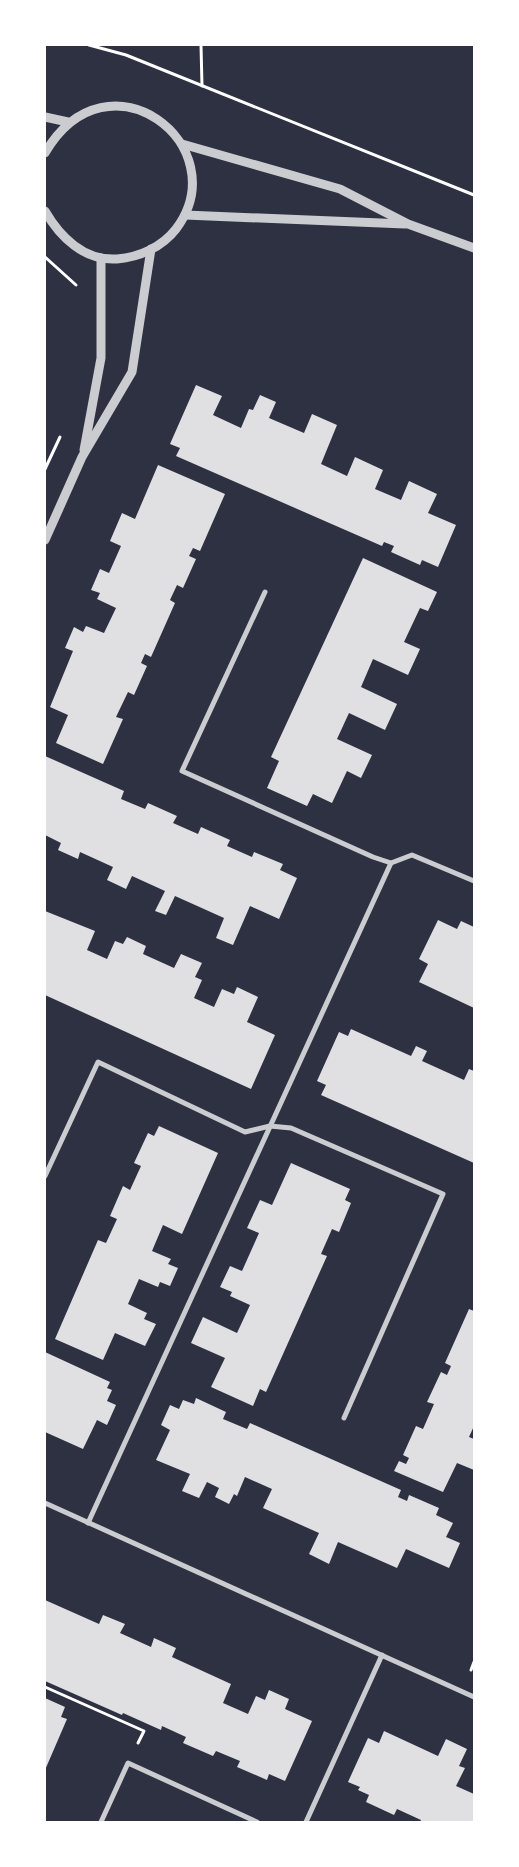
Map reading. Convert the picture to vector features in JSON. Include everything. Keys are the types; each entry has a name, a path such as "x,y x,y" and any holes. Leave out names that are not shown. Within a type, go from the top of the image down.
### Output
{"street":[{"path":"45,153 55,136 68,122 84,113 102,107 121,106 139,110 156,117 171,130 182,144 189,161 192,179 191,198 185,215 171,235 151,250 127,258 101,258 83,251 66,241 54,227 45,211"},
{"path":"45,117 68,122"},
{"path":"182,144 340,189 408,224 474,248"},
{"path":"185,215 408,224"},
{"path":"45,540 82,458 132,372 151,250"},
{"path":"82,458 101,358 101,258"},
{"path":"265,592 182,771 364,853 391,863"},
{"path":"88,1523 391,863 412,854 474,881"},
{"path":"45,1176 98,1062 245,1132 270,1126 291,1128 443,1194 344,1418"},
{"path":"45,1503 474,1697"},
{"path":"306,1822 382,1655"},
{"path":"101,1822 128,1763 257,1822"}],"path":[{"path":"89,45 126,56 474,195"},
{"path":"201,45 202,86"},
{"path":"45,257 79,287"},
{"path":"45,1687 144,1731 128,1763"}],"building":[{"path":"196,385 222,396 213,415 241,428 249,409 253,410 260,395 276,402 269,418 304,433 312,414 337,425 321,464 347,476 355,457 383,470 375,489 401,500 409,481 437,494 428,513 456,525 438,567 422,560 420,565 391,552 394,546 384,542 382,546 176,456 180,448 170,444"},
{"path":"158,465 225,494 200,551 193,548 189,556 196,559 183,588 177,585 170,600 175,603 151,657 145,654 141,663 147,666 134,695 128,692 116,717 123,719 103,764 56,743 68,715 50,707 73,651 65,648 74,627 83,632 86,626 104,633 116,608 97,599 100,593 91,590 100,569 109,573 121,546 110,541 122,513 135,519"},
{"path":"363,558 437,592 428,611 420,608 404,642 420,649 408,675 373,659 361,687 397,704 385,730 349,713 337,739 372,755 361,778 347,771 332,803 313,794 307,806 267,788 279,761 271,757"},
{"path":"45,756 124,791 121,799 145,809 148,803 177,816 173,823 198,834 201,827 230,840 227,846 252,857 254,852 283,864 280,870 297,878 279,919 250,906 233,945 216,938 224,918 175,896 166,915 155,911 165,891 132,876 126,889 107,880 113,867 80,852 78,859 58,850 61,843 45,835"},
{"path":"45,911 95,931 87,950 107,959 115,941 123,944 127,937 146,946 143,954 174,968 181,954 202,963 195,977 202,980 194,998 214,1007 222,989 234,994 237,987 258,997 247,1022 275,1035 251,1089 45,995"},
{"path":"438,920 457,929 461,921 474,927 474,1008 419,982 428,964 419,959"},
{"path":"351,1029 411,1056 416,1046 427,1051 422,1061 464,1080 469,1069 474,1071 474,1163 321,1095 326,1085 317,1081 339,1032 348,1036"},
{"path":"159,1126 218,1153 182,1234 163,1225 152,1251 171,1259 168,1264 178,1268 170,1286 160,1282 158,1287 139,1279 128,1304 147,1313 144,1319 156,1324 145,1346 115,1333 103,1360 55,1339 98,1240 106,1243 117,1219 110,1216 123,1186 130,1190 141,1166 134,1163 148,1133 154,1136"},
{"path":"291,1163 350,1189 345,1200 351,1203 339,1232 332,1229 321,1254 327,1256 266,1392 260,1389 253,1406 211,1387 225,1358 191,1343 203,1317 237,1333 250,1305 230,1296 232,1292 220,1287 230,1266 242,1271 259,1233 247,1228 260,1200 272,1205"},
{"path":"469,1309 474,1311 474,1426 469,1437 474,1439 474,1470 457,1463 443,1492 394,1471 399,1461 406,1464 409,1458 403,1455 416,1426 423,1429 434,1404 427,1402 441,1372 447,1375 451,1366 445,1363"},
{"path":"45,1352 110,1382 107,1388 112,1390 107,1401 116,1405 107,1425 97,1420 83,1449 45,1432"},
{"path":"196,1398 226,1412 223,1419 247,1429 250,1423 401,1490 398,1497 407,1501 409,1495 439,1508 436,1515 453,1523 446,1537 460,1543 449,1568 406,1549 397,1568 338,1542 329,1564 309,1554 319,1533 263,1508 272,1489 245,1477 237,1496 234,1494 229,1504 215,1497 219,1488 207,1482 199,1498 182,1491 190,1474 156,1460 170,1430 161,1425 170,1405 179,1409 183,1400 194,1404"},
{"path":"45,1600 99,1624 103,1615 125,1624 120,1633 151,1647 154,1638 176,1648 172,1657 231,1684 223,1703 248,1714 256,1696 265,1700 269,1690 289,1699 285,1709 312,1721 285,1781 269,1774 267,1780 237,1767 240,1761 216,1751 213,1756 183,1743 186,1737 162,1726 161,1730 45,1681"},
{"path":"45,1698 65,1707 61,1717 67,1719 45,1770"},
{"path":"384,1731 438,1756 446,1739 467,1749 459,1766 465,1768 456,1786 474,1794 474,1822 420,1822 421,1820 397,1809 394,1815 366,1802 369,1795 358,1790 360,1787 348,1782 368,1738 379,1743"}]}
